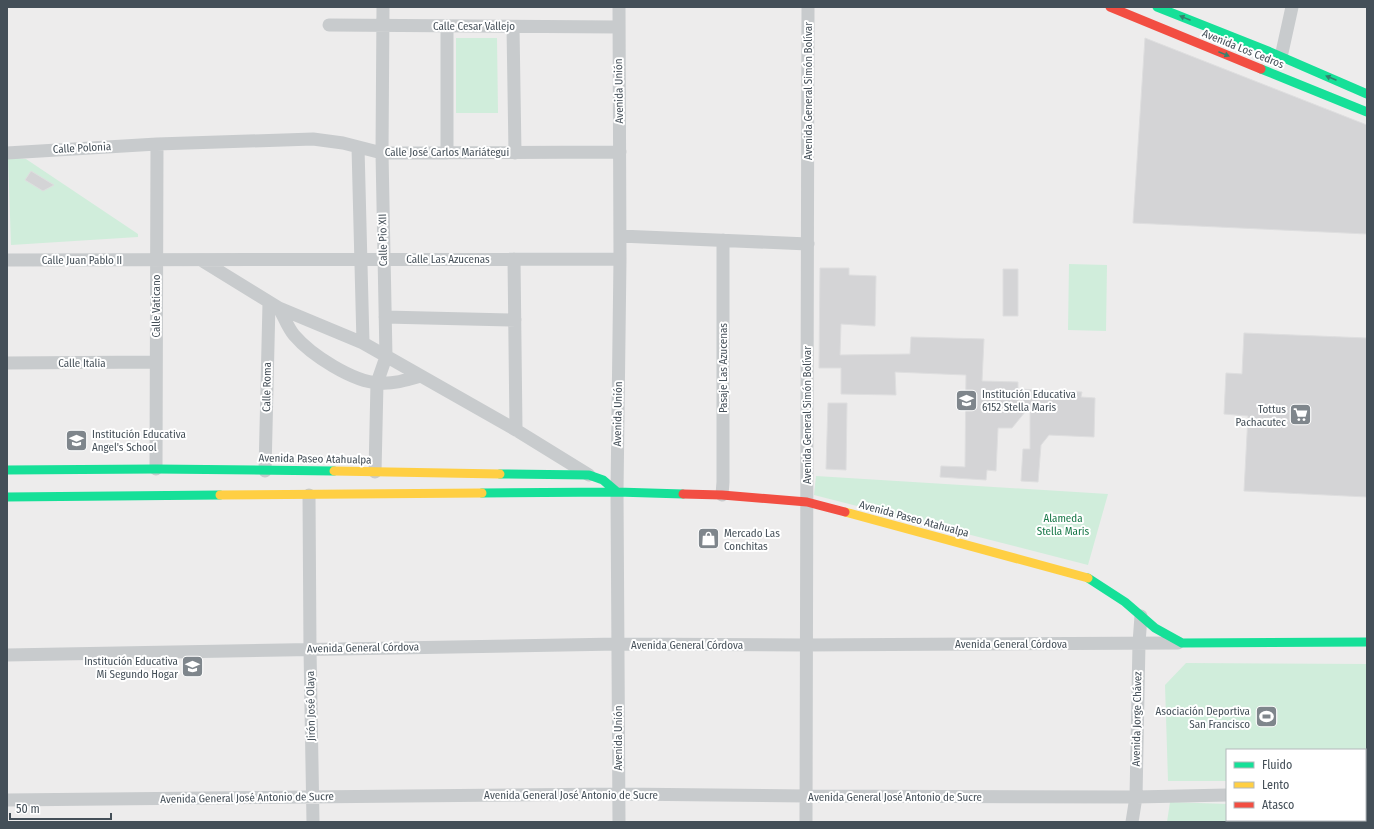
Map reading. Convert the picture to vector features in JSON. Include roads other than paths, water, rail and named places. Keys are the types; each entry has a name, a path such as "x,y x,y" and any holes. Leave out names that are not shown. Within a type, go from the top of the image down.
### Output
{"street":[{"name":"Calle Pio XII","path":"375,472 377,383 386,357 382,153 383,7"},
{"name":"Avenida Unión","path":"618,7 620,152 617,492 619,822"},
{"name":"Avenida General Simón Bolívar","path":"806,822 808,7"},
{"name":"Avenida Los Cedros","path":"1110,7 1367,112"},
{"name":"Avenida Los Cedros","path":"1157,7 1281,57 1367,94"},
{"path":"1281,57 1292,7"},
{"name":"Calle Cesar Vallejo","path":"329,25 618,27"},
{"path":"446,26 447,153"},
{"path":"513,27 515,152"},
{"name":"Calle José Carlos Mariátegui","path":"157,144 313,139 343,143 382,153 620,152"},
{"name":"Calle Polonia","path":"7,152 157,144"},
{"name":"Calle Vaticano","path":"156,469 157,144"},
{"name":"Calle Pio XII","path":"358,147 363,343"},
{"path":"620,236 808,244"},
{"name":"Pasaje Las Azucenas","path":"722,495 723,240"},
{"path":"514,259 516,430"},
{"name":"Calle Las Azucenas","path":"156,260 620,259"},
{"name":"Calle Juan Pablo II","path":"7,260 156,260"},
{"path":"201,260 274,306 363,343 516,430 589,475"},
{"path":"274,306 294,335 311,351 338,369 357,378 377,383 397,382 421,376"},
{"name":"Calle Roma","path":"265,471 274,306"},
{"path":"385,317 515,320"},
{"name":"Calle Italia","path":"7,363 156,362"},
{"name":"Avenida Paseo Atahualpa","path":"7,470 156,469 589,475 602,480 617,492"},
{"name":"Avenida Paseo Atahualpa","path":"7,497 617,492 722,495 807,502 1088,578 1125,602 1163,634 1182,643"},
{"name":"Jirón José Olaya","path":"309,495 310,649 314,822"},
{"name":"Avenida Jorge Chávez","path":"1132,822 1136,797 1139,643 1141,616"},
{"name":"Avenida General Córdova","path":"7,655 618,644 806,645 1367,642"},
{"name":"Avenida General José Antonio de Sucre","path":"7,800 619,794 1136,797 1226,795"}],"place":[{"name":"Institución Educativa 6152 Stella Maris","path":"967,400"},
{"name":"Tottus Pachacutec","path":"1301,415"},
{"name":"Institución Educativa Angel's School","path":"76,440"},
{"name":"Mercado Las Conchitas","path":"708,539"},
{"name":"Institución Educativa Mi Segundo Hogar","path":"193,667"},
{"name":"Asociación Deportiva San Francisco","path":"1266,717"}],"park label":[{"name":"Alameda Stella Maris","path":"1063,524"}]}
